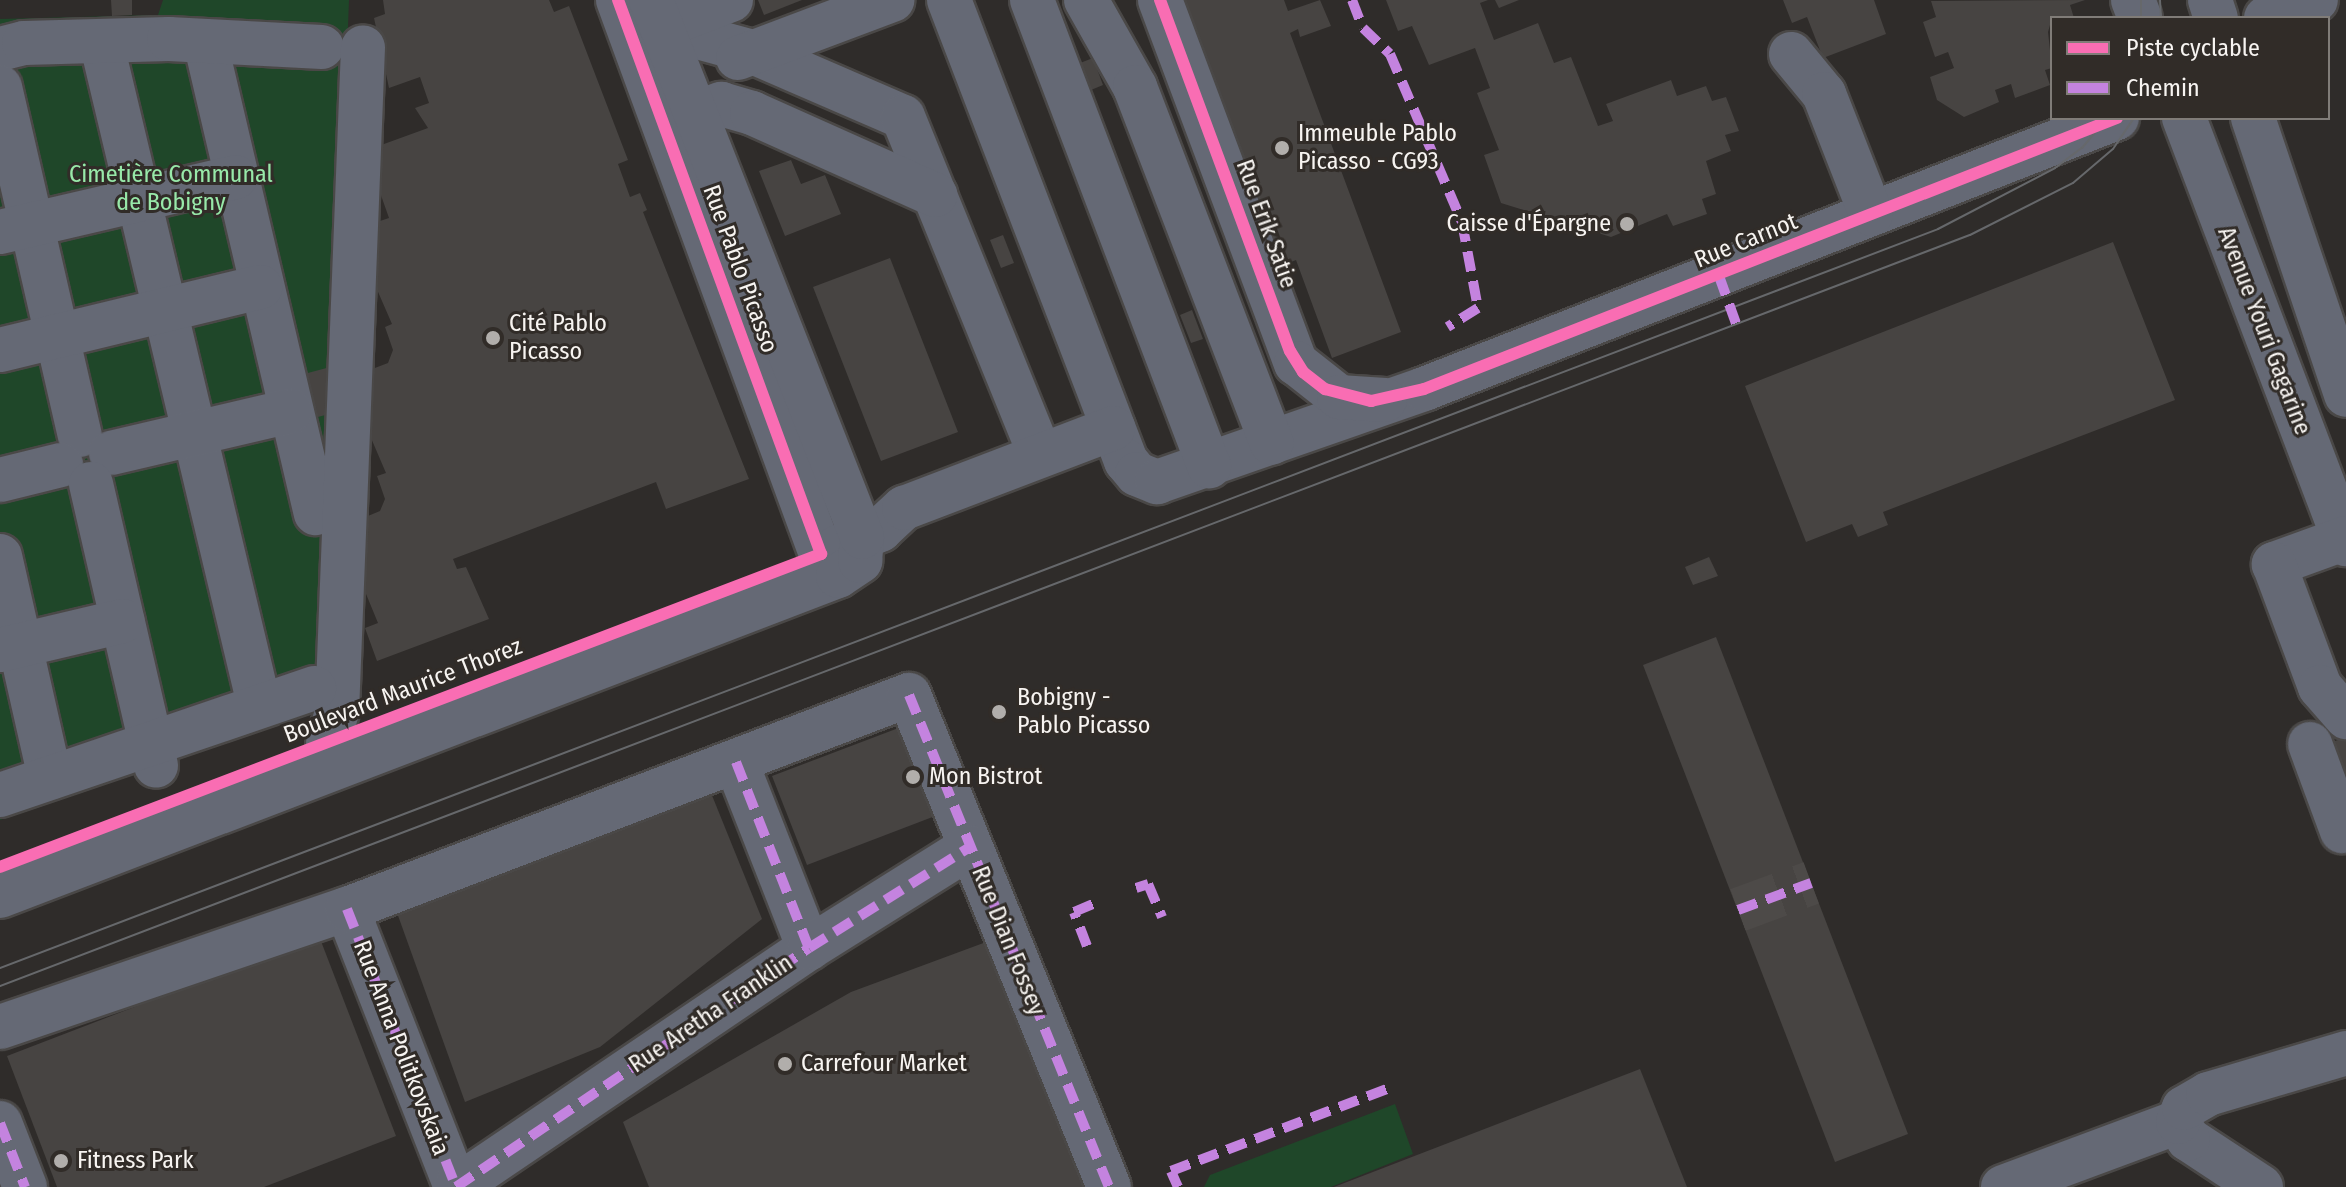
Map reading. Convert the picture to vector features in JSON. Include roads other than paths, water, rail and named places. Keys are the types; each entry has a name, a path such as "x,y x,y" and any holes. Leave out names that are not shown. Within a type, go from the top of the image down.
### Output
{"street":[{"name":"Rue Pablo Picasso","path":"618,0 821,554"},
{"path":"656,13 731,0"},
{"path":"696,113 706,70 892,0"},
{"name":"Rue Carnot","path":"949,0 1128,465 1144,478 1166,482 1390,400 2112,120"},
{"path":"1032,0 1209,467"},
{"path":"1086,0 1135,87 1272,443"},
{"name":"Rue Erik Satie","path":"1160,0 1296,363 1339,397 1390,400"},
{"path":"2272,16 2316,0"},
{"path":"656,13 903,117 1040,455"},
{"path":"0,896 838,576 860,561 862,537 656,13"},
{"path":"101,41 191,434 259,704"},
{"path":"0,49 24,43 101,41 205,41 343,48 337,712 328,743"},
{"path":"205,41 316,513"},
{"path":"1791,54 1824,94 1871,214"},
{"path":"0,87 16,229 57,336 153,754"},
{"path":"696,113 721,104 752,113 935,195"},
{"name":"Avenue Youri Gagarine","path":"2185,120 2345,540"},
{"path":"2254,120 2346,395"},
{"path":"16,229 236,177"},
{"path":"0,350 261,287"},
{"path":"0,480 290,411"},
{"name":"Boulevard Maurice Thorez","path":"0,867 821,554 862,537 904,508 1113,428"},
{"path":"2345,540 2274,564 2320,687 2346,717"},
{"path":"0,556 10,647 50,777"},
{"path":"10,647 123,621"},
{"path":"0,795 50,777 153,754 259,704 314,688"},
{"name":"Rue Dian Fossey","path":"736,762 909,695 1109,1187"},
{"path":"2310,744 2342,831"},
{"path":"0,1027 347,909 736,762 809,948"},
{"name":"Rue Aretha Franklin","path":"456,1187 809,948 970,847"},
{"name":"Rue Anna Politkovskaia","path":"347,909 456,1187"},
{"path":"2003,1187 2178,1122 2184,1108 2208,1094 2346,1053"},
{"path":"2178,1122 2188,1139 2261,1187"},
{"path":"0,1123 25,1187"}],"tunnel":[{"path":"1738,910 1811,883"}],"tram line":[{"path":"2141,0 2141,16"},
{"path":"2160,0 2161,16"},
{"path":"0,968 1938,229 2055,168 2082,148 2105,120"},
{"path":"0,986 1970,235 2073,183 2113,149 2133,120"}],"place":[{"name":"Immeuble Pablo Picasso - CG93","path":"1282,148"},
{"name":"Caisse d'Épargne","path":"1627,224"},
{"name":"Cité Pablo Picasso","path":"493,338"},
{"name":"Bobigny - Pablo Picasso","path":"999,712"},
{"name":"Mon Bistrot","path":"913,777"},
{"name":"Carrefour Market","path":"785,1064"},
{"name":"Fitness Park","path":"61,1161"}],"park label":[{"name":"Cimetière Communal de Bobigny","path":"171,189"}]}
